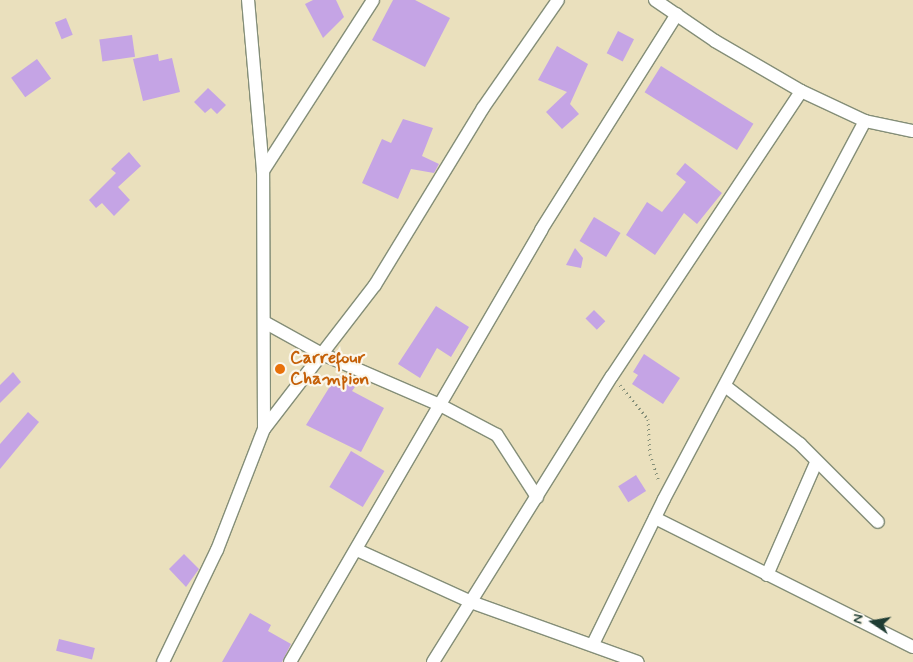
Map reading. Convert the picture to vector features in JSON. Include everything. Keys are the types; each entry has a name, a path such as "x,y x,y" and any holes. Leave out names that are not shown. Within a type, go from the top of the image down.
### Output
{"street":[{"path":"248,0 263,171 266,323 264,429"},
{"path":"263,171 373,0"},
{"path":"163,662 217,550 264,429 375,285 484,108 558,0"},
{"path":"656,0 715,41 800,91 866,121 913,130"},
{"path":"290,662 541,230 677,14"},
{"path":"434,662 612,376 800,91"},
{"path":"592,644 664,499 866,121"},
{"path":"266,323 322,354 440,405 497,435 537,497"},
{"path":"725,386 800,444 816,463 878,522"},
{"path":"767,575 816,463"},
{"path":"655,518 913,647"},
{"path":"356,550 471,602 638,662"}],"path":[{"path":"612,376 648,419 650,454 664,499"}],"building":[{"path":"313,0 336,0 344,17 323,38 305,4"},
{"path":"393,0 415,0 450,18 425,67 372,40"},
{"path":"66,18 73,35 62,39 55,22"},
{"path":"618,31 634,39 623,61 607,53"},
{"path":"132,35 135,57 102,61 99,40"},
{"path":"557,46 588,64 570,104 579,114 562,129 546,112 567,92 538,80"},
{"path":"158,54 159,61 172,58 180,92 143,101 133,59"},
{"path":"37,59 51,78 25,97 11,78"},
{"path":"661,66 753,124 737,150 645,92"},
{"path":"208,88 226,105 217,114 211,108 205,113 194,102"},
{"path":"403,119 433,128 422,156 439,164 434,173 411,169 398,199 362,183 382,139 391,143"},
{"path":"129,152 141,166 118,187 130,200 114,216 102,203 96,208 89,200 116,173 111,169"},
{"path":"685,163 722,193 697,224 684,213 655,255 626,235 647,202 662,212 686,182 676,174"},
{"path":"594,217 621,233 606,257 580,241"},
{"path":"575,248 583,258 581,268 566,265"},
{"path":"436,306 469,327 451,357 437,348 420,378 398,364"},
{"path":"594,310 605,321 597,330 586,318"},
{"path":"644,354 680,378 663,404 632,384 638,375 633,372"},
{"path":"13,372 21,382 0,403 0,385"},
{"path":"337,375 355,387 352,391 384,408 361,452 306,425"},
{"path":"28,412 39,422 0,469 0,444"},
{"path":"351,451 384,471 363,507 329,487"},
{"path":"636,475 646,491 628,502 618,486"},
{"path":"184,554 199,569 186,587 169,569"},
{"path":"250,613 271,625 268,631 291,644 282,662 222,662"},
{"path":"59,639 95,648 92,660 56,651"}],"place":[{"name":"Carrefour Champion","path":"280,369"}]}
